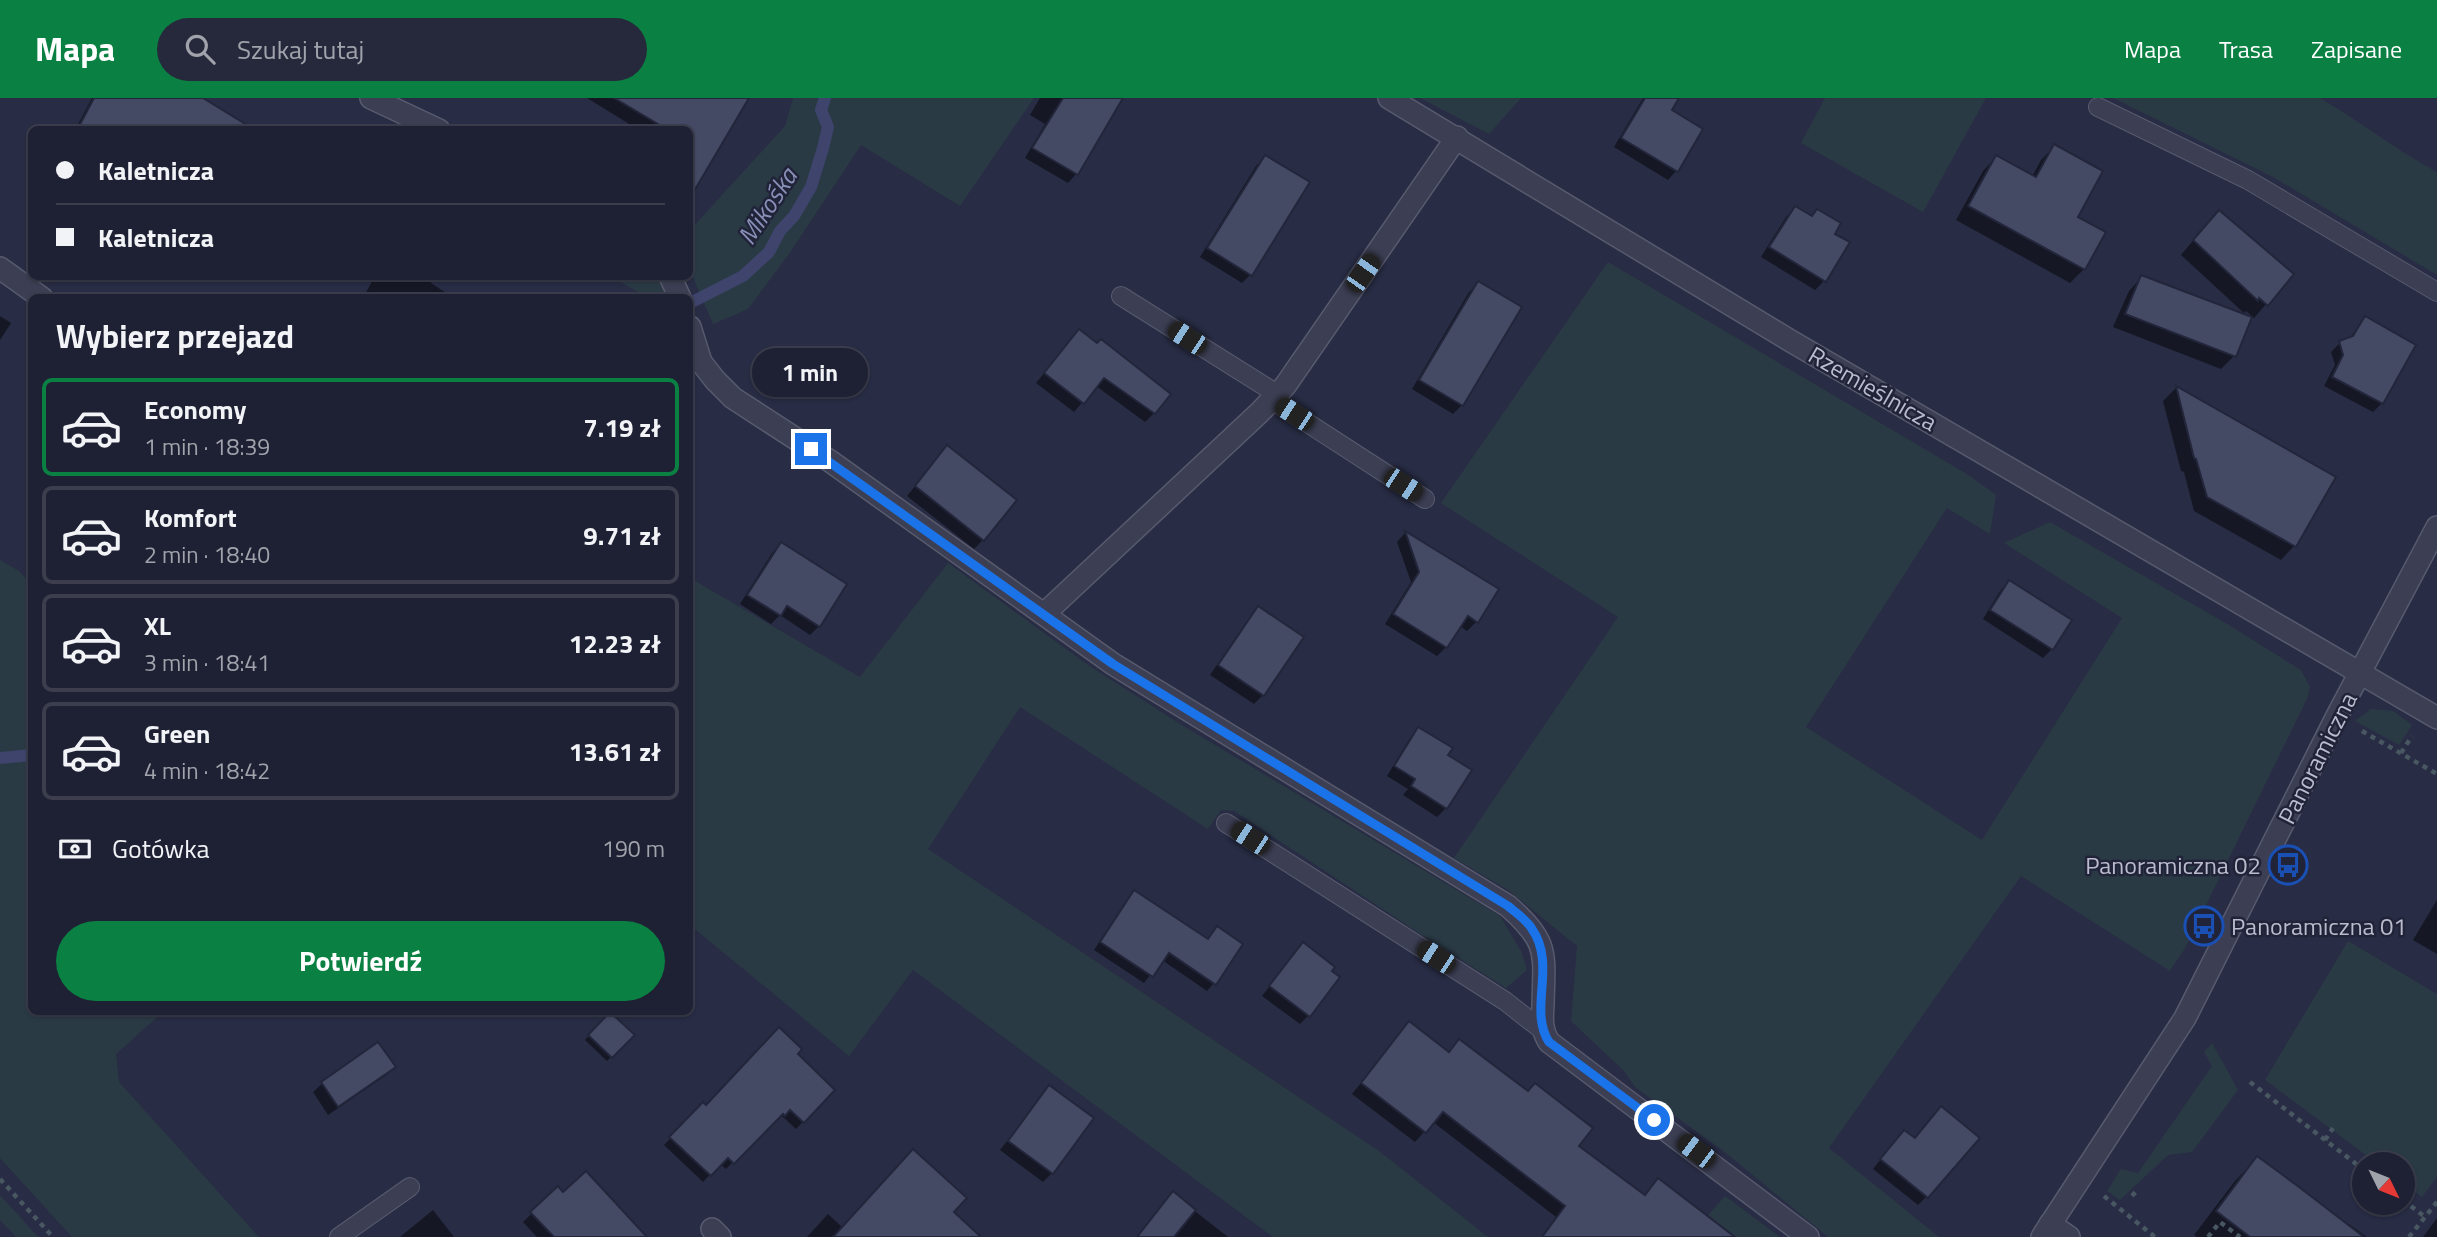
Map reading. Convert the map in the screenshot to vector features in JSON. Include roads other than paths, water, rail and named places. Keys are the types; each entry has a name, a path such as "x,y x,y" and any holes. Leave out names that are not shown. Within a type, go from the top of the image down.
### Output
{"street":[{"path":"371,98 430,126"},
{"name":"Rzemieślnicza","path":"1389,98 1789,340 2437,718"},
{"path":"1044,614 1274,397 1457,137"},
{"path":"0,268 36,294"},
{"path":"693,337 701,362 733,398 830,461 1113,664 1508,906 1531,926 1540,942 1544,960 1542,1030 1549,1042 1808,1237"},
{"name":"Panoramiczna","path":"2046,1231 2185,1018 2359,673 2437,527"},
{"path":"2046,1231 2069,1237"}],"lane":[{"path":"2098,107 2248,180 2437,292"},
{"path":"1121,296 1425,499"},
{"path":"1226,823 1505,1001 1542,1030"},
{"path":"339,1237 410,1186"}],"waterway":[{"name":"Mikośka","path":"693,301 743,276 769,252 780,231 794,216 811,187 823,148 828,127 821,110 825,98"},
{"name":"Mikośka","path":"0,758 28,755"}],"place":[{"name":"Panoramiczna 02","path":"2288,865"},
{"name":"Panoramiczna 01","path":"2204,926"}]}
